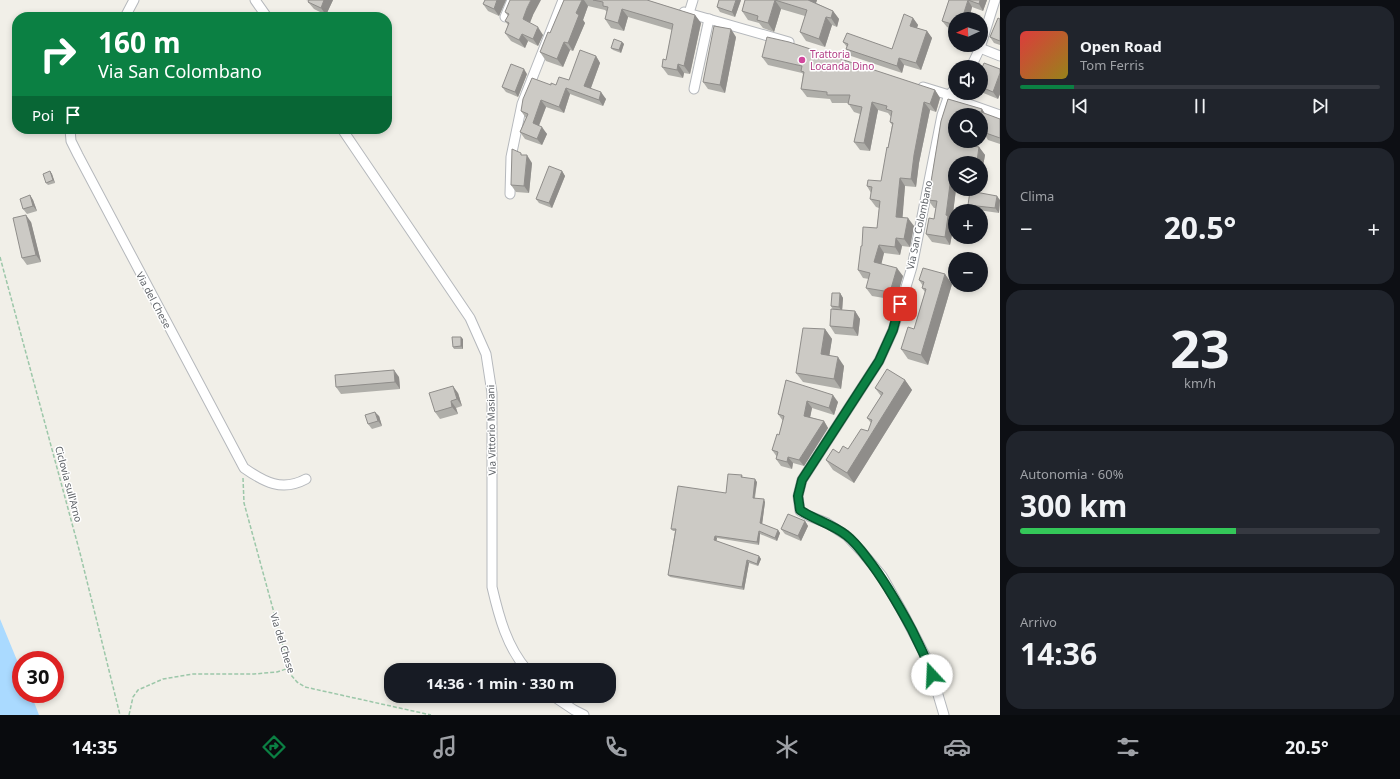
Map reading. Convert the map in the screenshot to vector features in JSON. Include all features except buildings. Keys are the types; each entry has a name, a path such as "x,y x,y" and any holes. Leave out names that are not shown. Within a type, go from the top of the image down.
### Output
{"street":[{"path":"128,12 134,0"},
{"path":"255,0 263,12"},
{"path":"505,17 512,0"},
{"path":"510,194 511,157 516,126 522,104 563,0"},
{"path":"689,13 693,0"},
{"path":"988,22 995,0"},
{"path":"674,9 796,44"},
{"path":"694,89 709,19"},
{"path":"988,51 1000,56"},
{"path":"912,83 948,91"},
{"name":"Via San Colombano","path":"944,715 928,661 882,576 847,536 826,523 809,516 800,510 798,496 802,480 879,361 893,330 912,267 942,115 949,100"},
{"path":"959,100 1000,115"},
{"name":"Via del Chese","path":"70,134 71,141 78,155 244,468"},
{"name":"Via Vittorio Masiani","path":"345,134 470,318 486,354 492,393 492,587 503,628 512,647 522,663"},
{"path":"244,468 269,483 281,485 292,484 300,483 306,479"},
{"path":"564,703 584,715"}],"path":[{"name":"Ciclovia sull'Arno","path":"0,257 78,545 120,715"},
{"name":"Via del Chese","path":"244,468 244,503 291,675 304,687 431,715"},
{"path":"129,715 133,697 138,690 163,679 193,674 254,674 277,672 289,668"}],"water":[{"path":"0,619 13,651 12,703 34,703 39,715 0,715"}],"place":[{"name":"Trattoria Locanda Dino","path":"802,60"}],"route":[{"path":"900,304 893,330 879,361 802,480 798,496 800,510 809,516 826,523 847,536 882,576 928,661 932,675"}]}
